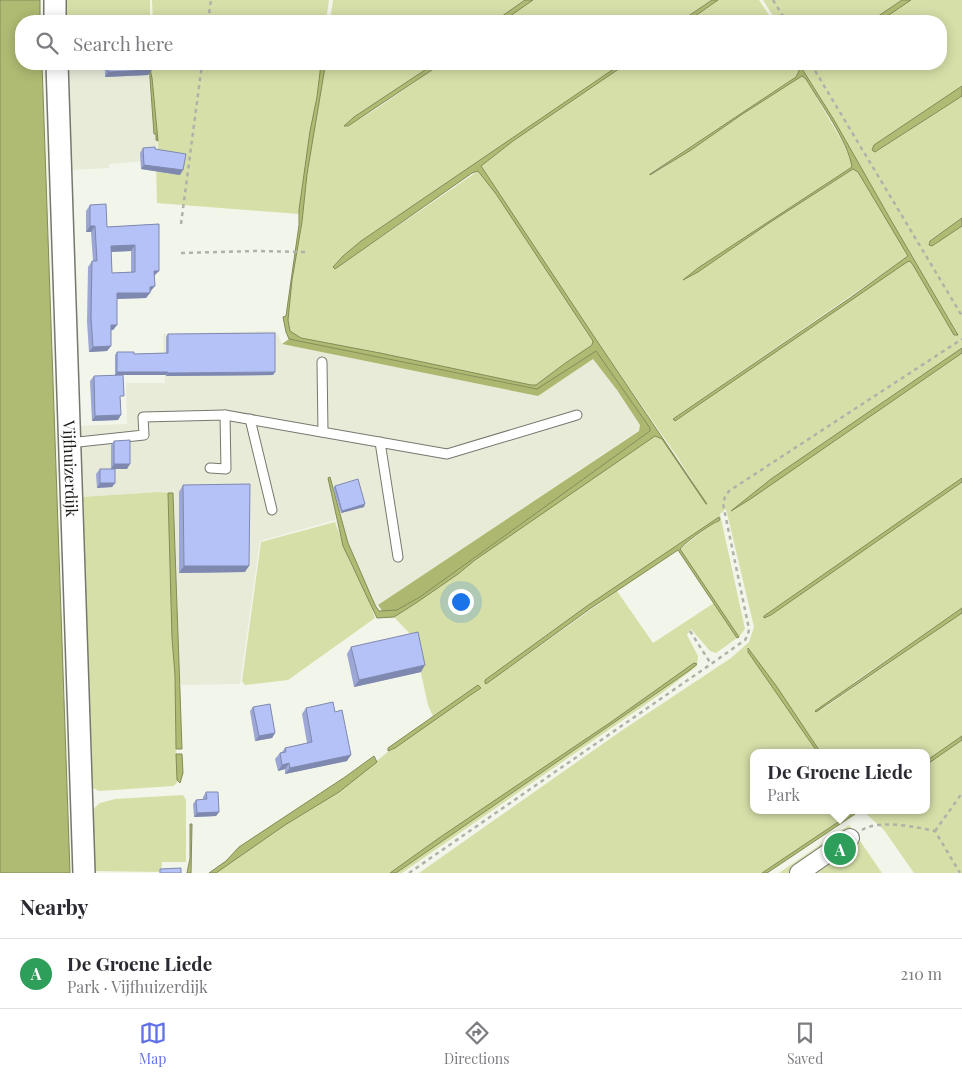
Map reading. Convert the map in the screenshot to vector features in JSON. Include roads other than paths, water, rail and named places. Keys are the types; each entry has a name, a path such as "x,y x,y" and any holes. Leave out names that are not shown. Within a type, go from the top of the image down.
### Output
{"street":[{"path":"55,0 55,15"},
{"name":"Vijfhuizerdijk","path":"57,70 68,443 84,873"},
{"path":"799,873 850,838"}],"lane":[{"path":"322,362 323,432"},
{"path":"68,443 144,435 143,417 225,415 447,454 577,414"},
{"path":"210,468 226,469 225,415"},
{"path":"250,419 272,510"},
{"path":"380,442 398,557"}],"place":[{"name":"De Groene Liede","path":"840,849"}]}
